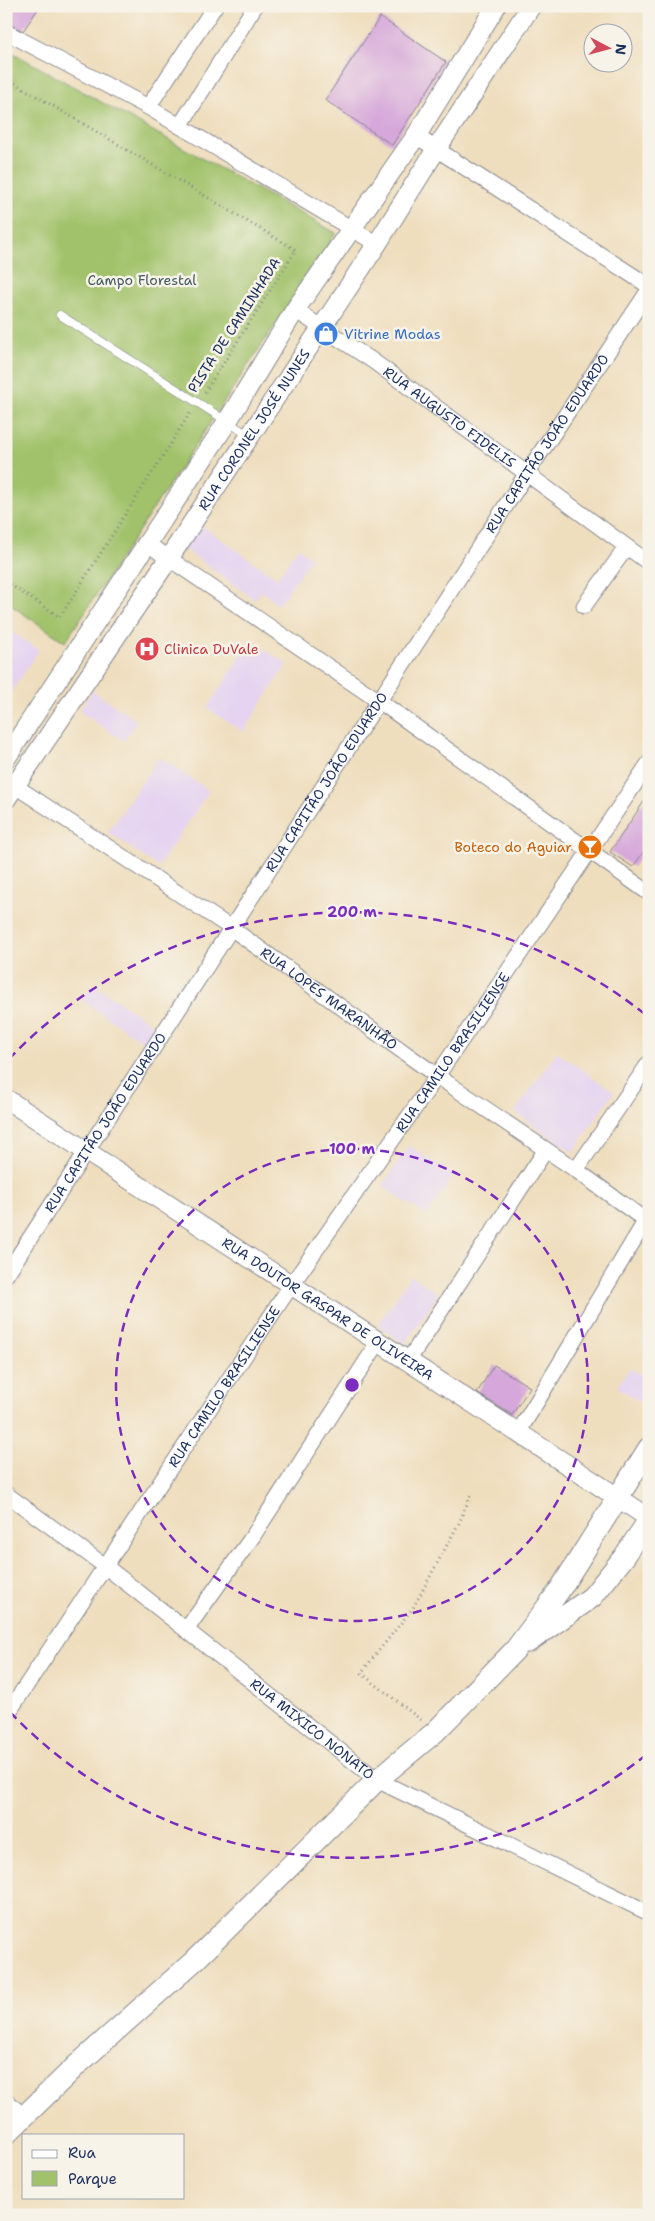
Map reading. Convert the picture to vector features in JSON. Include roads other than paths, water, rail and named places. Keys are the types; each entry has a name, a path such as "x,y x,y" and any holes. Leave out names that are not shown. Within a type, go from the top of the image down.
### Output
{"main road":[{"path":"6,2134 77,2065 194,1962 377,1780 435,1732 515,1650 559,1591 649,1448"},
{"path":"515,1650 592,1597 624,1558 649,1519"}],"street":[{"path":"148,107 215,6"},
{"path":"180,126 255,6"},
{"name":"RUA CORONEL JOSÉ NUNES","path":"6,758 227,422 295,310 416,136 496,6"},
{"name":"RUA CORONEL JOSÉ NUNES","path":"9,788 170,558 378,244 437,148 531,6"},
{"path":"6,32 148,107 378,244"},
{"path":"416,136 649,286"},
{"name":"RUA CAPITÃO JOÃO EDUARDO","path":"6,1275 526,473 649,290"},
{"name":"RUA AUGUSTO FIDELIS","path":"295,310 373,360 626,548 649,563"},
{"path":"146,543 379,701 649,893"},
{"path":"584,606 626,548"},
{"name":"RUA CAMILO BRASILIENSE","path":"6,1716 12,1700 105,1566 292,1284 437,1076 649,763"},
{"name":"RUA LOPES MARANHÃO","path":"9,788 231,928 437,1076 648,1219"},
{"path":"576,1170 649,1063"},
{"name":"RUA DOUTOR GASPAR DE OLIVEIRA","path":"6,1099 292,1284 378,1343 518,1432 649,1519"},
{"path":"408,1361 545,1151"},
{"path":"518,1432 648,1219"},
{"path":"186,1630 254,1536 378,1343"},
{"name":"RUA MIXICO NONATO","path":"6,1494 105,1566 377,1780 649,1913"},
{"path":"6,2103 22,2118"}],"lane":[{"path":"60,316 250,436"}],"place":[{"name":"Vitrine Modas","path":"326,334"},
{"name":"Clinica DuVale","path":"147,649"},
{"name":"Boteco do Aguiar","path":"590,847"}],"park label":[{"name":"Campo Florestal","path":"142,280"}]}
